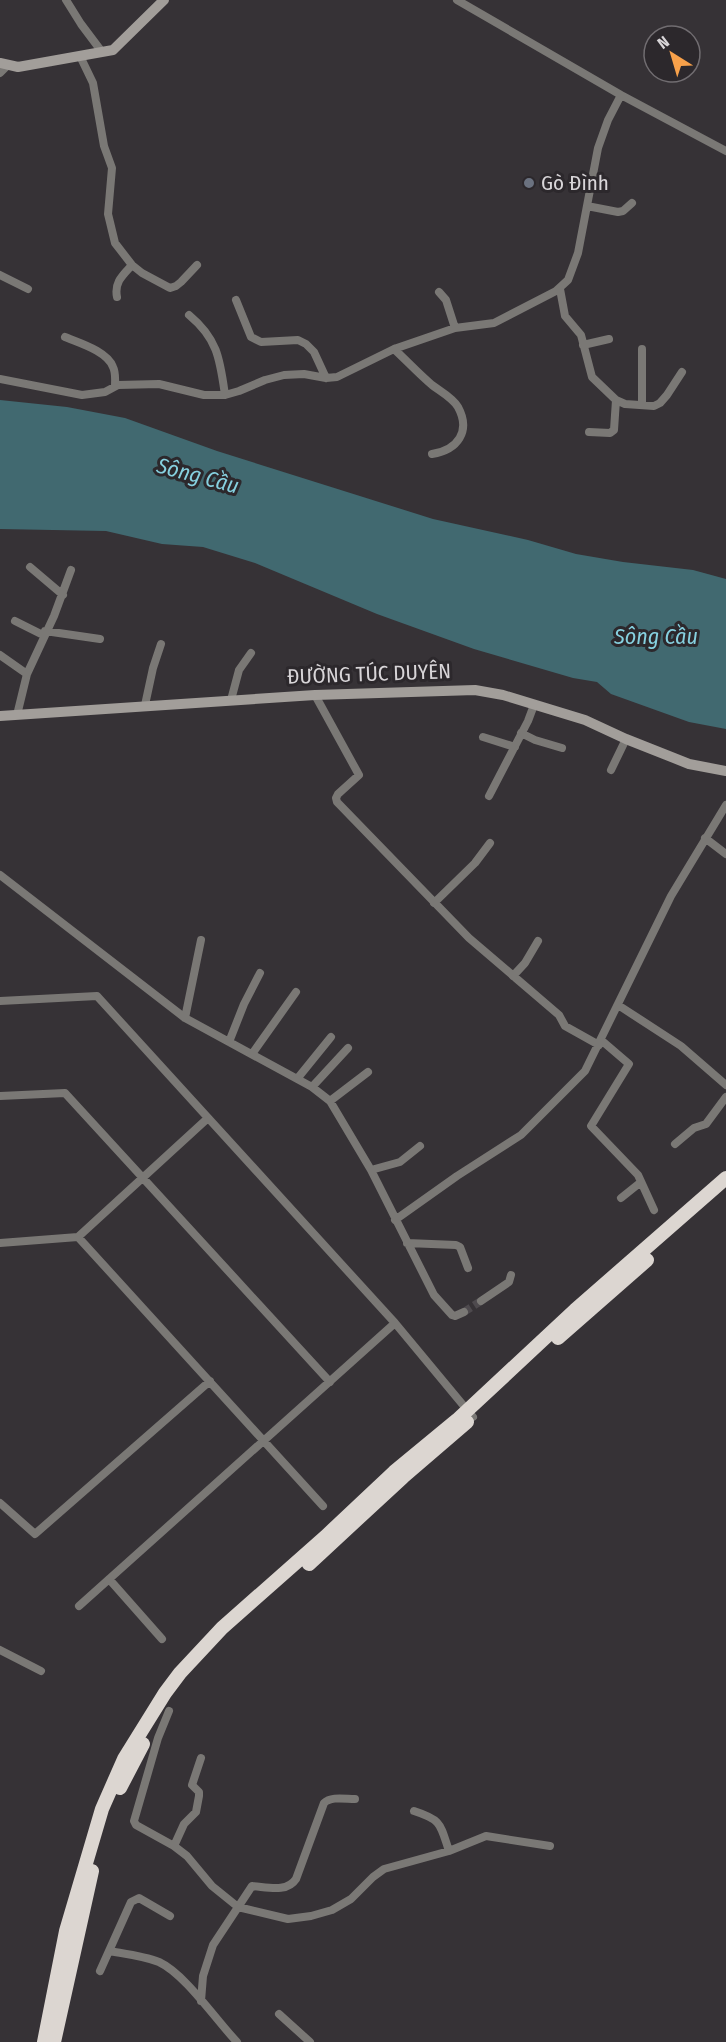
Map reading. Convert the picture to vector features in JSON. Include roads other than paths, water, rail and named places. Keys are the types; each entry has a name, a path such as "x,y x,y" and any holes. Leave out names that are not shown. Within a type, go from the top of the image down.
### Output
{"highway":[{"path":"54,2042 75,1940 101,1834 115,1798 155,1722 171,1697 204,1657 403,1477 575,1310 726,1178"},
{"path":"44,2042 66,1931 96,1826 124,1759 165,1692 180,1673 222,1628 394,1472 470,1414 726,1190"}],"street":[{"path":"66,0 102,52"},
{"path":"3,67 18,67 112,50 164,0"},
{"path":"456,0 621,95 726,151"},
{"path":"80,56 93,83 104,146 112,168 108,214 115,243 132,266 170,288 181,282 197,265"},
{"path":"0,379 82,395 105,392 115,386 165,384 204,395 225,394 284,375 337,377 394,349 455,328 494,323 560,289 567,280 578,253 598,148 608,120 621,95"},
{"path":"586,206 618,212 623,211 632,203"},
{"path":"117,297 118,280 132,266"},
{"path":"0,275 28,289"},
{"path":"560,289 565,316 578,331 592,377 616,399 626,404 654,406 660,403 682,372"},
{"path":"439,292 446,300 455,328"},
{"path":"236,300 252,336 261,342 298,340 306,344 314,352 326,378"},
{"path":"189,315 215,344 225,394"},
{"path":"65,337 81,343 110,361 114,371 115,386"},
{"path":"583,345 609,339"},
{"path":"394,349 455,403 464,424 464,430 456,443 442,453 432,454"},
{"path":"642,349 642,405"},
{"path":"589,432 610,433 614,430 616,399"},
{"path":"30,567 63,595"},
{"path":"17,715 27,674 63,595 71,570"},
{"path":"15,621 44,633 100,639"},
{"path":"145,705 161,644"},
{"path":"231,700 239,670 251,653"},
{"path":"0,656 27,674"},
{"name":"ĐƯỜNG TÚC DUYÊN","path":"0,716 315,695 475,690 487,691 585,720 689,764 726,771"},
{"path":"315,695 359,775 338,795 337,802 434,903 470,938 559,1015 565,1026 600,1042 629,1064 591,1126 635,1171 654,1210"},
{"path":"489,796 534,705"},
{"path":"521,733 562,748"},
{"path":"483,737 514,747"},
{"path":"610,770 626,739"},
{"path":"395,1220 526,1131 585,1071 671,896 726,805"},
{"path":"705,838 726,854"},
{"path":"434,903 475,863 490,843"},
{"path":"0,874 185,1018 312,1087 330,1101 371,1170 436,1299 452,1315 464,1312"},
{"path":"185,1018 201,940"},
{"path":"513,976 525,963 538,941"},
{"path":"230,1042 244,1004 260,973"},
{"path":"252,1054 296,992"},
{"path":"0,1001 97,996 395,1323 470,1414"},
{"path":"618,1005 681,1046 726,1085"},
{"path":"297,1079 332,1037"},
{"path":"312,1087 348,1048"},
{"path":"330,1101 369,1072"},
{"path":"0,1096 66,1093 330,1382"},
{"path":"675,1144 694,1128 706,1124 726,1097"},
{"path":"0,1243 78,1237 208,1118"},
{"path":"371,1170 400,1162 420,1146"},
{"path":"621,1198 641,1182"},
{"path":"78,1237 323,1506"},
{"path":"407,1243 456,1245 460,1247 468,1268"},
{"path":"481,1301 509,1282 511,1275"},
{"path":"79,1606 395,1323"},
{"path":"0,1503 35,1534 210,1381"},
{"path":"109,1579 162,1639"},
{"path":"0,1650 41,1671"},
{"path":"169,1711 158,1738 134,1821 187,1856 212,1886 238,1907 288,1919 311,1916 332,1910 351,1899 384,1869 449,1851 486,1836 550,1846"},
{"path":"174,1846 184,1824 196,1812 199,1792 192,1785 201,1758"},
{"path":"201,2001 203,1976 208,1956 252,1886 286,1888 292,1886 324,1803 327,1799 355,1799"},
{"path":"414,1811 431,1816 438,1822 449,1851"},
{"path":"100,1971 134,1899 139,1898 170,1916"},
{"path":"109,1951 161,1963 188,1986 237,2042"},
{"path":"279,2014 310,2042"}],"water":[{"name":"Sông Cầu","path":"0,400 67,407 125,418 217,451 433,519 528,540 576,554 693,570 726,579 726,729 689,722 611,694 597,682 573,678 474,649 377,614 255,563 203,547 162,544 106,531 0,529"}],"tunnel":[{"path":"464,1312 481,1301"}],"place":[{"name":"Gò Đình","path":"529,183"}]}
